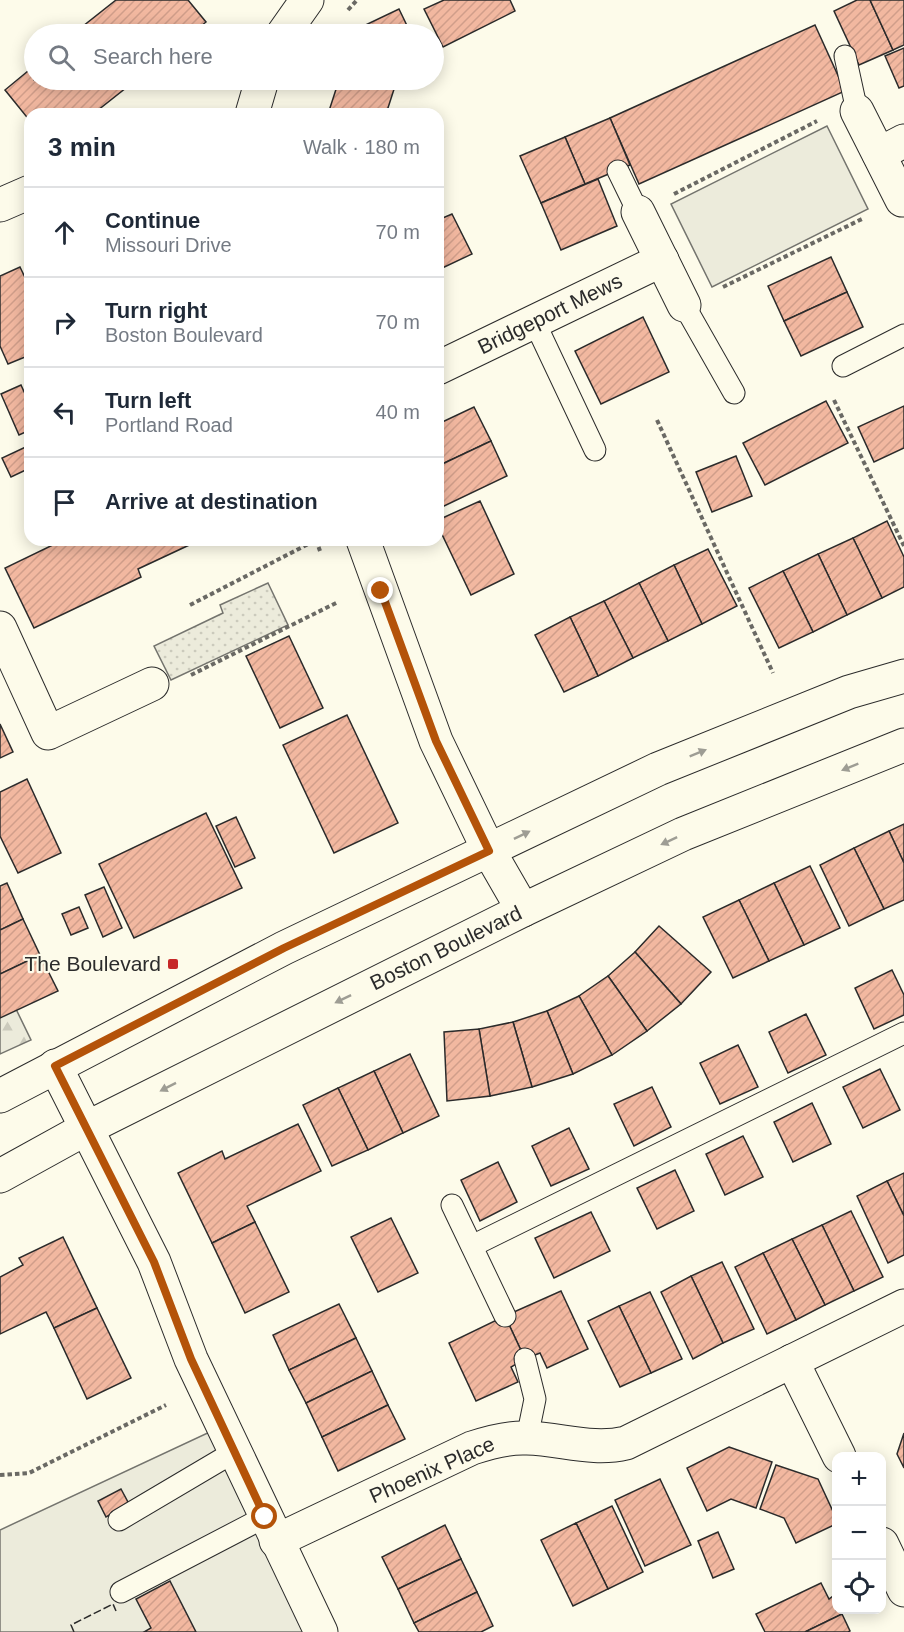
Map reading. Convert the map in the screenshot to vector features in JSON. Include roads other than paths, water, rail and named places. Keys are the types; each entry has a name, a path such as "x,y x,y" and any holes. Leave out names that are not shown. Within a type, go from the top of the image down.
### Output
{"street":[{"path":"290,24 307,0"},
{"path":"254,108 259,90"},
{"path":"856,107 891,148 903,202"},
{"path":"0,205 24,195"},
{"path":"638,212 684,305"},
{"name":"Bridgeport Mews","path":"444,365 662,260"},
{"path":"365,546 436,741 489,851 523,910"},
{"path":"0,628 48,733 152,684"},
{"path":"0,1096 284,948 658,769 849,692 904,676"},
{"name":"Boston Boulevard","path":"0,1176 87,1128 523,910 683,834 904,745"},
{"path":"55,1066 154,1262 204,1387 321,1632"},
{"name":"Phoenix Place","path":"270,1529 471,1448 501,1439 527,1438 591,1447 626,1443 904,1306"},
{"path":"792,1361 837,1452"},
{"path":"886,1552 904,1590"}],"lane":[{"path":"845,56 856,107"},
{"path":"618,171 638,212"},
{"path":"684,305 734,393"},
{"path":"535,323 596,450"},
{"path":"843,366 904,335"},
{"path":"471,1246 904,1033"},
{"path":"452,1205 505,1316"},
{"path":"525,1359 535,1399 527,1438"},
{"path":"119,1520 234,1452"},
{"path":"121,1592 270,1529"}],"place":[{"name":"The Boulevard","path":"173,964"}]}
